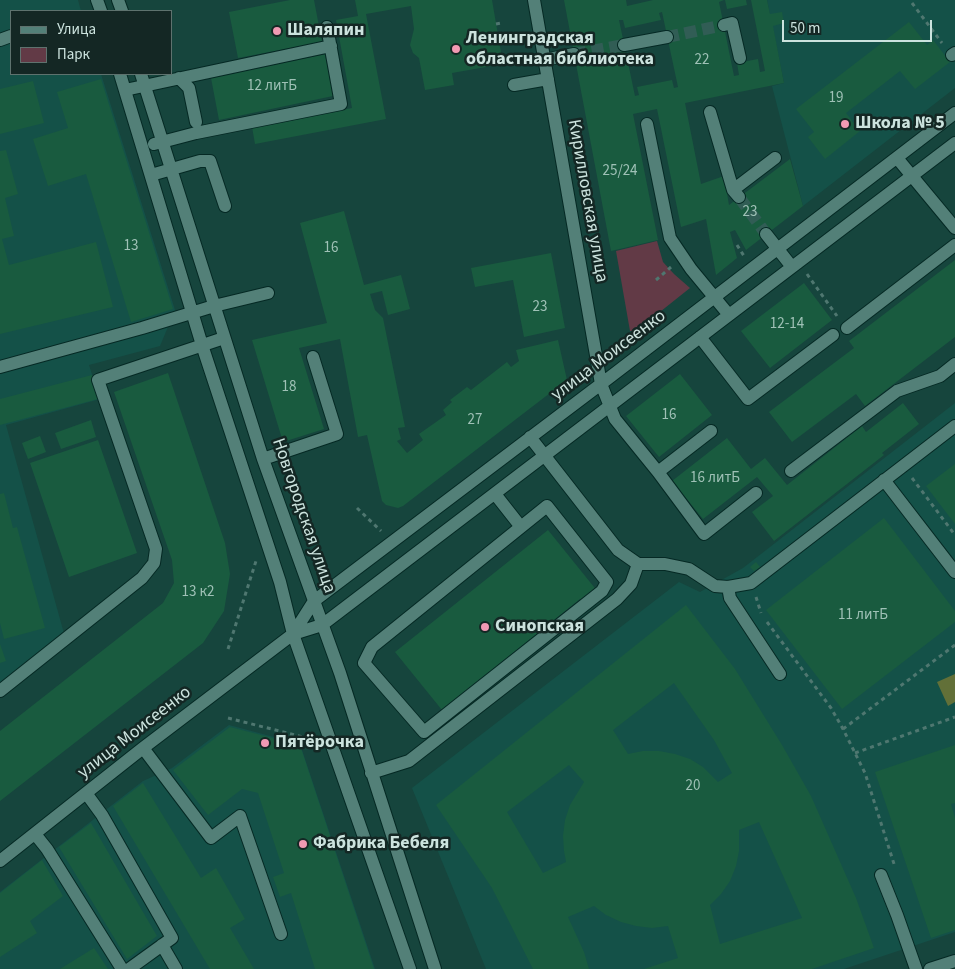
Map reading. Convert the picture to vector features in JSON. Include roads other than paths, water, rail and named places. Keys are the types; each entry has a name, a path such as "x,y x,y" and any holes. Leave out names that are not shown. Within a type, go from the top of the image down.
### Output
{"street":[{"name":"Кирилловская улица","path":"534,0 601,384 615,419 658,472 704,534 756,493"},
{"path":"724,25 732,23 740,58"},
{"path":"143,147 196,133 341,104 327,27"},
{"path":"624,45 667,37"},
{"path":"125,90 142,80 179,78 331,46"},
{"path":"544,60 574,54"},
{"path":"120,75 202,345 280,582 293,634 410,969"},
{"path":"179,78 189,88 196,122"},
{"path":"514,85 548,79"},
{"name":"Новгородская улица","path":"142,80 263,459 340,673 435,969"},
{"path":"710,112 736,193 775,158"},
{"name":"улица Моисеенко","path":"293,634 314,601 955,113"},
{"path":"647,124 670,238 691,269 729,315"},
{"name":"улица Моисеенко","path":"1,858 35,834 143,748 293,634 322,625 955,142"},
{"path":"897,158 955,228"},
{"path":"151,175 200,161 210,161 224,206"},
{"path":"766,234 792,267"},
{"path":"847,328 955,245"},
{"path":"0,367 214,306 268,293"},
{"path":"700,337 748,399 833,335"},
{"path":"0,691 142,578 154,563 156,549 98,380 224,338"},
{"path":"263,459 336,434 313,357"},
{"path":"791,471 897,391 940,376 955,364"},
{"path":"530,437 618,550 638,564 665,564 689,569 715,586 728,587 751,583 955,426"},
{"path":"658,472 711,431"},
{"path":"884,480 955,572"},
{"path":"495,494 521,526"},
{"path":"547,506 607,582 602,591 424,732 364,663 372,647 521,526 547,506"},
{"path":"371,773 409,760 610,605 631,584 638,564"},
{"path":"728,587 730,598 780,674"},
{"path":"143,748 211,838 240,816 281,934"},
{"path":"86,793 102,815 172,938 129,969"},
{"path":"35,834 47,849 122,969"},
{"path":"881,875 916,969"},
{"path":"162,945 176,969"},
{"path":"930,969 955,960"}],"tunnel":[{"path":"667,37 724,25"},
{"path":"574,54 624,45"},
{"path":"739,197 766,234"}],"place":[{"name":"Шаляпин","path":"277,31"},
{"name":"Ленинградская областная библиотека","path":"456,49"},
{"name":"Школа № 5","path":"845,124"},
{"name":"Синопская","path":"485,627"},
{"name":"Пятёрочка","path":"265,743"},
{"name":"Фабрика Бебеля","path":"303,844"}]}
